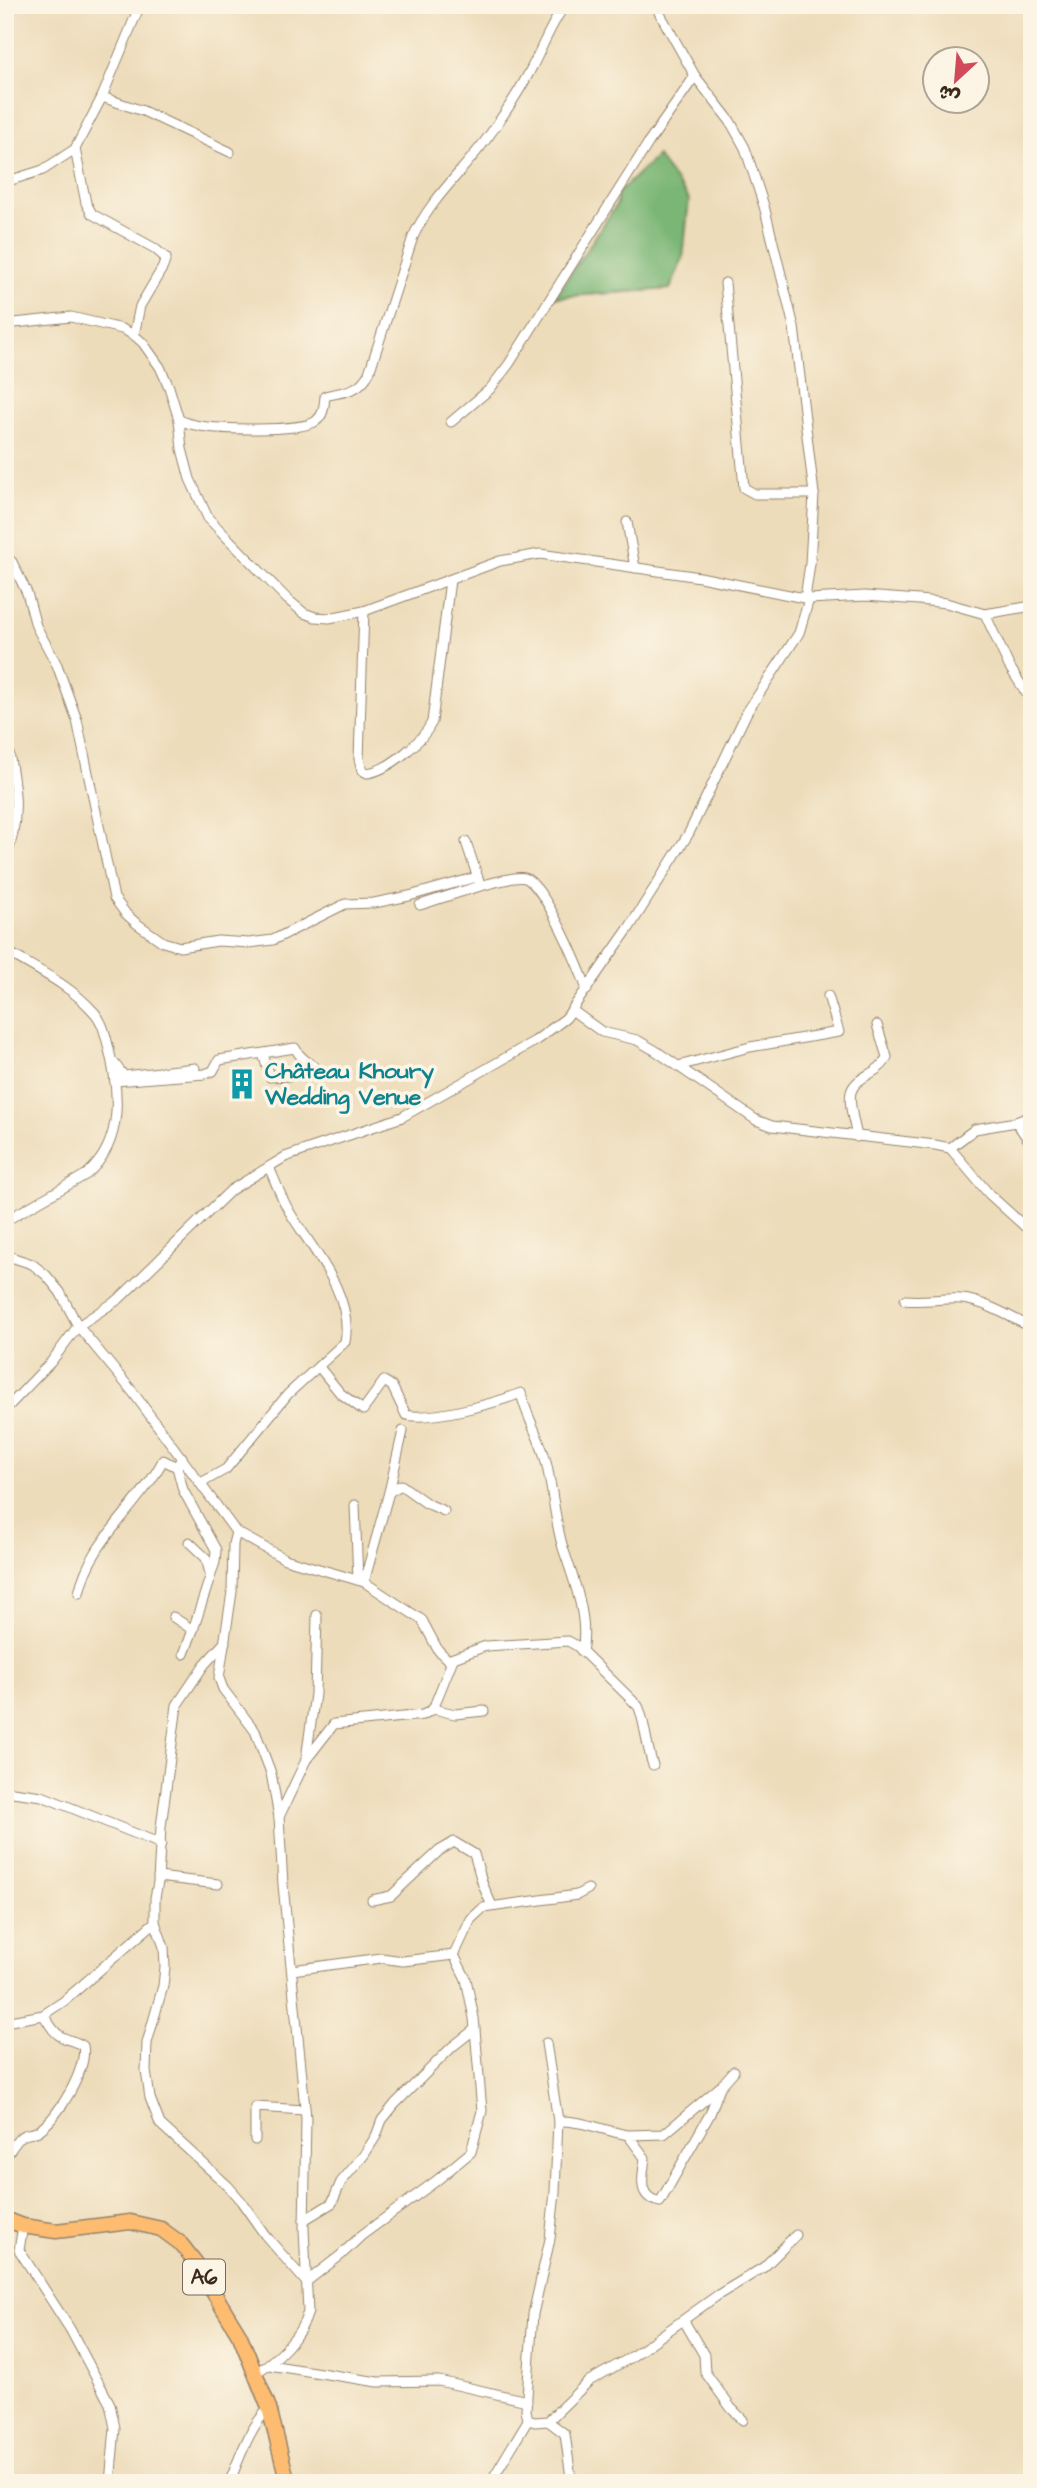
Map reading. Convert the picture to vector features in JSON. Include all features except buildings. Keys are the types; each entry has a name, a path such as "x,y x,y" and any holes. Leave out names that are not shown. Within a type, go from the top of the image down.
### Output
{"highway":[{"name":"A6","path":"5,2219 23,2226 56,2231 130,2222 151,2225 180,2243 263,2369 269,2409 288,2483"}],"street":[{"path":"5,182 43,170 75,149 91,123 140,5"},
{"path":"179,420 210,427 258,429 308,426 320,418 326,396 364,384 420,222 492,133 565,5"},
{"path":"5,1410 51,1362 78,1326 119,1298 223,1197 285,1157 410,1113 535,1041 573,1011 689,833 747,712 799,633 807,599 814,494 794,327 754,169 730,121 695,76 655,5"},
{"path":"451,422 490,389 509,364 649,142 695,76"},
{"path":"102,97 143,111 230,152"},
{"path":"75,149 86,203 92,214 154,248 166,258 143,300 134,335"},
{"path":"724,282 744,488 755,495 814,494"},
{"path":"5,324 71,317 108,325 134,335 151,353 169,387 179,420 182,449 190,479 208,518 287,599 315,617 329,618 364,611 500,561 529,555 550,555 700,577 807,599 864,597 919,600 946,603 985,614 1032,606"},
{"path":"627,522 635,568"},
{"path":"5,556 12,562 23,585 36,626 57,666 79,728 114,898 126,914 153,936 171,946 180,947 218,941 263,942 287,935 345,904 374,903 479,881 522,878 534,884 549,908 580,967 587,990"},
{"path":"364,611 359,759 362,770 367,772 389,764 425,736 432,722 450,580"},
{"path":"985,614 1009,666 1032,702"},
{"path":"5,733 15,779 17,817 13,839 5,859"},
{"path":"466,842 479,881"},
{"path":"420,905 479,881"},
{"path":"5,950 46,973 94,1012 101,1022 113,1061 117,1105 113,1136 98,1164 87,1174 5,1221"},
{"path":"678,1066 750,1047 839,1032 828,996"},
{"path":"573,1011 603,1032 637,1041 764,1124 786,1129 934,1144 950,1148 989,1194 1032,1233"},
{"path":"857,1137 851,1093 856,1083 880,1068 887,1057 877,1026"},
{"path":"115,1081 205,1074 214,1071 219,1060 295,1048 301,1060 316,1067 323,1074 270,1077 263,1054"},
{"path":"113,1061 124,1076 195,1068"},
{"path":"950,1148 975,1129 1016,1122 1032,1116"},
{"path":"1016,1122 1032,1145"},
{"path":"201,1483 226,1469 271,1412 345,1342 345,1313 340,1296 288,1209 269,1167"},
{"path":"5,1255 32,1264 46,1275 60,1292 78,1326 132,1391 236,1532 285,1559 361,1581 422,1619 443,1657 448,1660 486,1646 568,1641 577,1646 642,1712 646,1746 653,1765"},
{"path":"905,1300 925,1302 962,1299 986,1306 1032,1328"},
{"path":"319,1367 340,1393 363,1409 384,1381 392,1386 406,1415 409,1416 429,1416 505,1400 521,1393 544,1455 560,1536 573,1574 586,1633 582,1652"},
{"path":"361,1581 389,1492 402,1431"},
{"path":"182,1457 177,1467 183,1490 216,1550 211,1575 184,1654"},
{"path":"79,1593 91,1560 152,1481 163,1460 177,1467"},
{"path":"389,1492 401,1485 426,1503 444,1511"},
{"path":"355,1504 361,1581"},
{"path":"236,1532 219,1683 255,1731 271,1773 279,1817 305,2110 304,2220 308,2312 304,2325 263,2369"},
{"path":"189,1542 206,1558 208,1573 211,1575"},
{"path":"306,1760 315,1694 317,1615"},
{"path":"173,1617 193,1630"},
{"path":"225,1642 204,1665 177,1705 161,1827 155,1922 164,1947 165,1967 163,1986 146,2043 146,2071 154,2112 168,2132 242,2201 265,2235 306,2282"},
{"path":"279,1817 306,1760 334,1724 424,1715 433,1709 453,1659"},
{"path":"433,1709 455,1714 484,1711"},
{"path":"5,1791 42,1796 161,1844"},
{"path":"372,1900 391,1896 439,1851 454,1843 474,1854 482,1885 492,1906"},
{"path":"158,1877 218,1884"},
{"path":"454,1955 471,1919 483,1908 576,1895 588,1889"},
{"path":"5,2022 43,2015 64,2001 155,1922"},
{"path":"292,1970 381,1958 403,1961 454,1955"},
{"path":"306,2282 362,2235 471,2152 482,2111 475,2029 466,1979 454,1955"},
{"path":"5,2158 22,2136 38,2131 46,2124 64,2101 82,2068 85,2055 83,2046 55,2032 43,2015"},
{"path":"304,2220 332,2203 341,2182 364,2155 382,2120 395,2104 452,2047 475,2029"},
{"path":"490,2483 528,2420 533,2314 550,2239 558,2121 546,2043"},
{"path":"558,2121 576,2122 628,2135 664,2134 720,2087 734,2071"},
{"path":"628,2135 645,2158 642,2184 644,2194 660,2202 710,2114 720,2087"},
{"path":"255,2140 255,2107 305,2110"},
{"path":"23,2226 19,2250 70,2329 110,2404 115,2428 110,2483"},
{"path":"528,2420 548,2421 589,2381 630,2358 718,2295 764,2267 796,2235"},
{"path":"684,2321 704,2355 705,2372 743,2420"},
{"path":"263,2369 378,2382 439,2381 527,2401"},
{"path":"229,2483 249,2434 255,2423 269,2409"},
{"path":"548,2421 565,2434 570,2478 576,2483"}],"green space":[{"path":"657,156 689,199 683,258 670,289 555,297 617,204 617,194"}],"place":[{"name":"Château Khoury Wedding Venue","path":"242,1084"}]}
